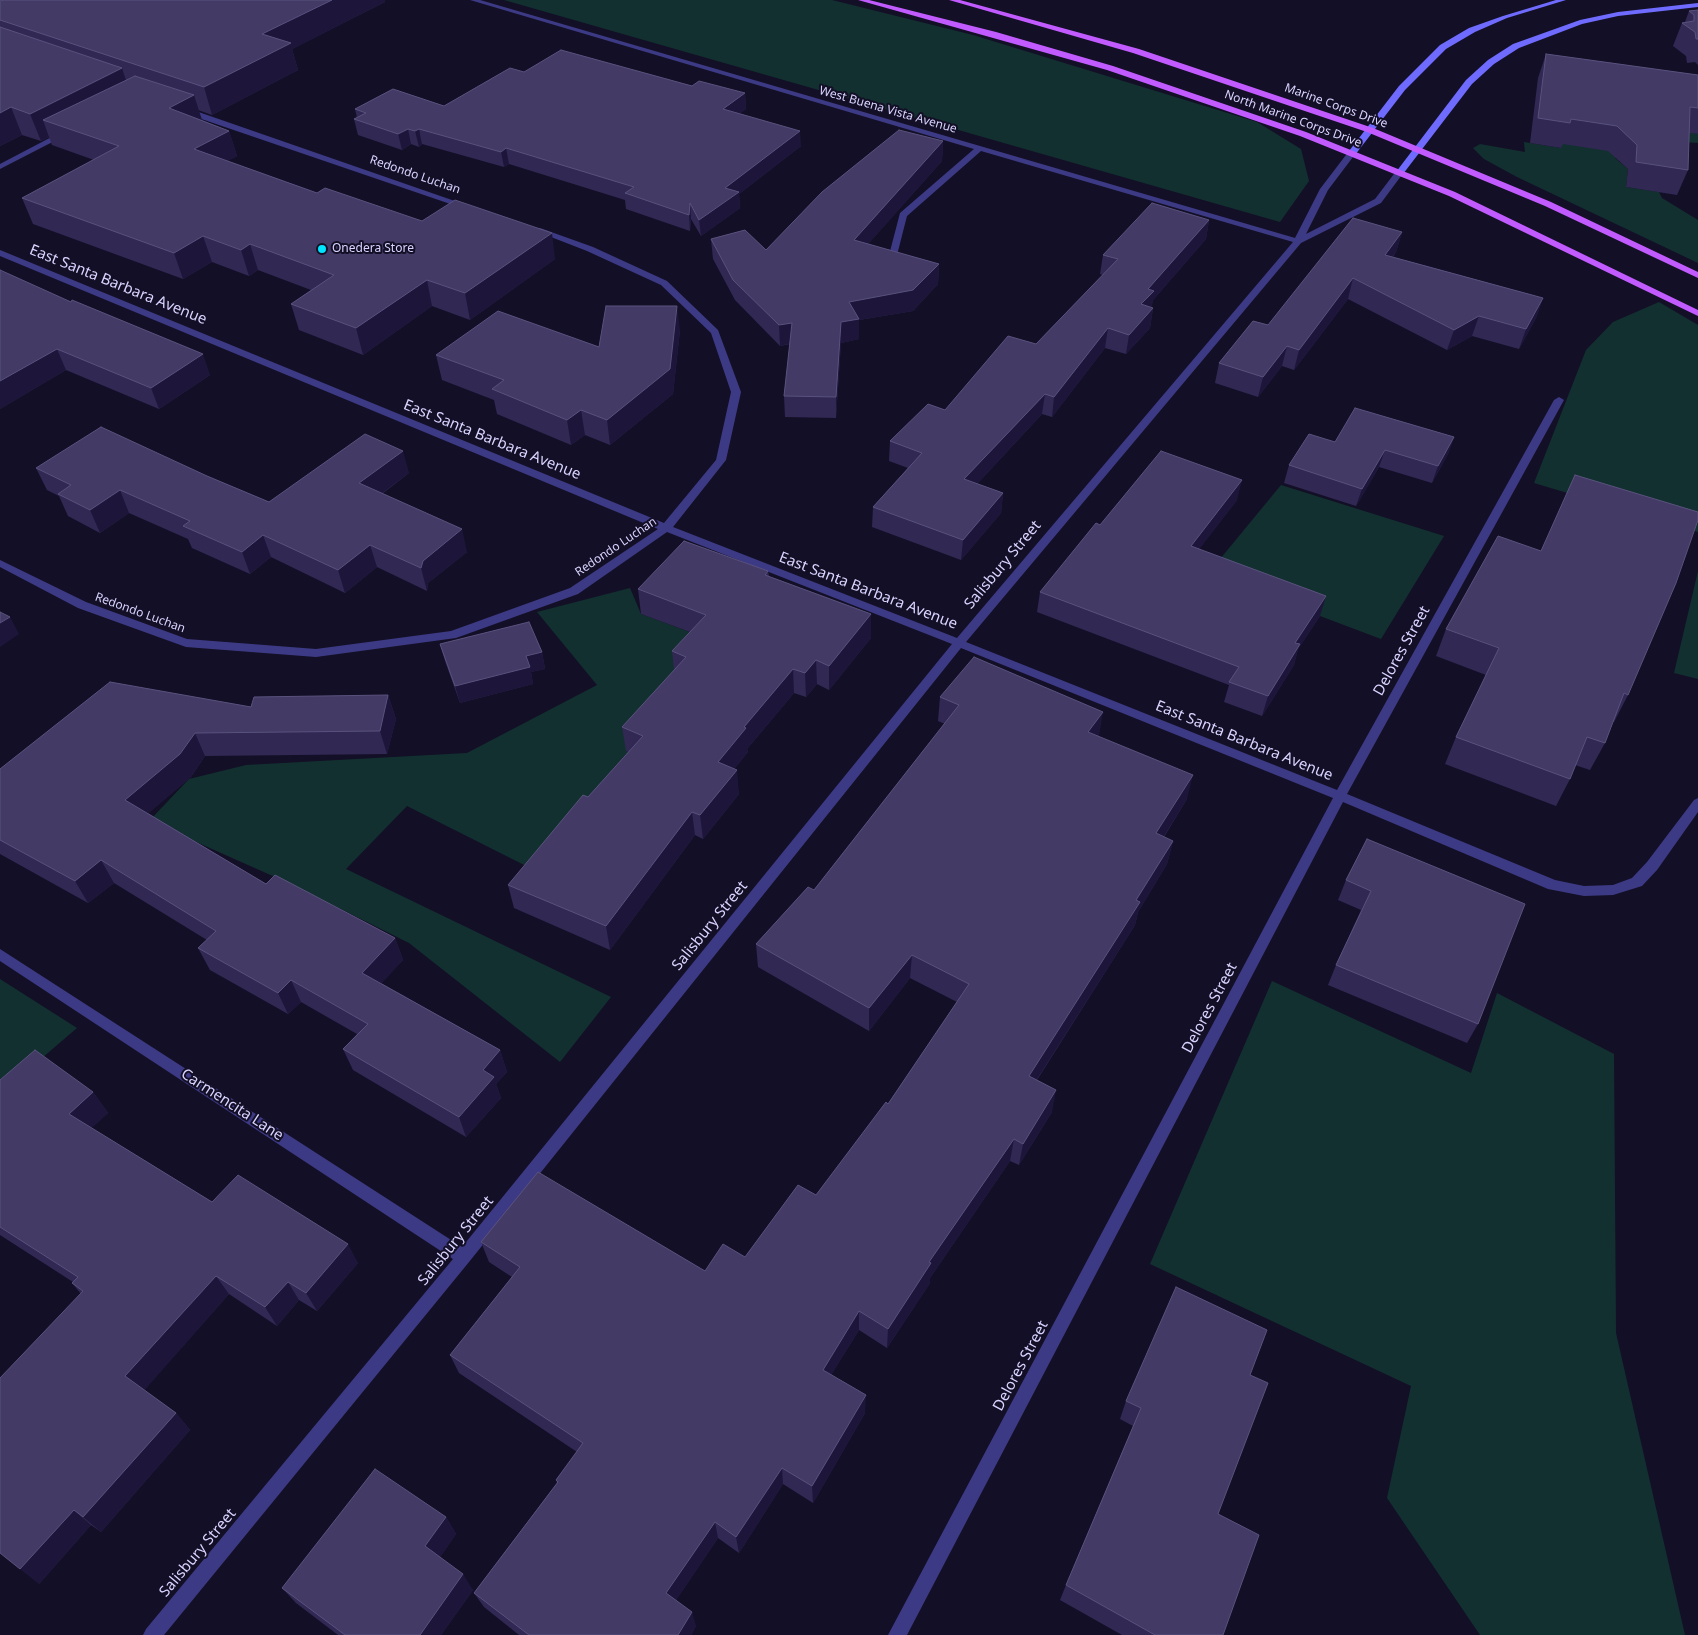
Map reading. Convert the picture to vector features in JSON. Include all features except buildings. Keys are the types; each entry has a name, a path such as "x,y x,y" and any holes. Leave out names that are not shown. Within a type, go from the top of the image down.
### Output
{"main road":[{"name":"North Marine Corps Drive","path":"861,0 993,34 1110,68 1235,109 1400,172 1513,222 1698,313"},
{"name":"Marine Corps Drive","path":"952,0 1152,56 1370,130 1548,204 1698,275"},
{"path":"1352,153 1419,69 1443,47 1472,30 1505,17 1563,0"},
{"path":"1400,172 1469,82 1491,62 1516,46 1544,34 1590,20 1657,8 1698,5"}],"street":[{"name":"West Buena Vista Avenue","path":"473,0 1298,241"},
{"name":"Redondo Luchan","path":"170,105 478,210"},
{"path":"0,167 71,131"},
{"path":"892,259 903,215 979,148"},
{"name":"Salisbury Street","path":"152,1635 464,1256 959,643 1298,241 1324,189 1352,153"},
{"name":"Salisbury Street","path":"1298,241 1378,201 1400,172"},
{"name":"Redondo Luchan","path":"0,564 82,605 186,643 316,653 452,635 574,591 666,528 721,460 736,392 715,332 664,283 590,249 525,226"},
{"name":"East Santa Barbara Avenue","path":"0,253 666,528 1340,796 1553,885 1584,892 1613,890 1637,882 1652,866 1698,803"},
{"name":"Delores Street","path":"897,1635 1340,796 1558,400"},
{"name":"Carmencita Lane","path":"0,954 464,1256"}],"green space":[{"path":"504,0 832,0 973,35 1257,122 1301,149 1309,181 1280,222"},
{"path":"1577,116 1698,134 1698,143 1666,141 1615,158 1628,169 1626,187 1659,192 1662,198 1698,220 1698,263 1517,177 1484,159 1473,148 1480,144 1525,152 1524,142 1561,148 1562,143 1574,145"},
{"path":"1659,302 1698,325 1698,532 1534,483 1586,350 1613,322"},
{"path":"1281,485 1444,536 1381,639 1320,616 1211,570"},
{"path":"1698,571 1698,679 1674,673"},
{"path":"630,588 641,614 698,635 626,751 646,760 542,874 407,806 346,869 611,997 560,1062 409,943 293,885 149,821 189,779 246,765 467,753 597,685 537,612"},
{"path":"0,979 77,1028 0,1094"},
{"path":"1272,981 1471,1073 1497,993 1614,1054 1616,1333 1685,1635 1480,1635 1387,1498 1411,1386 1150,1264"}],"place":[{"name":"Onedera Store","path":"322,249"}]}
